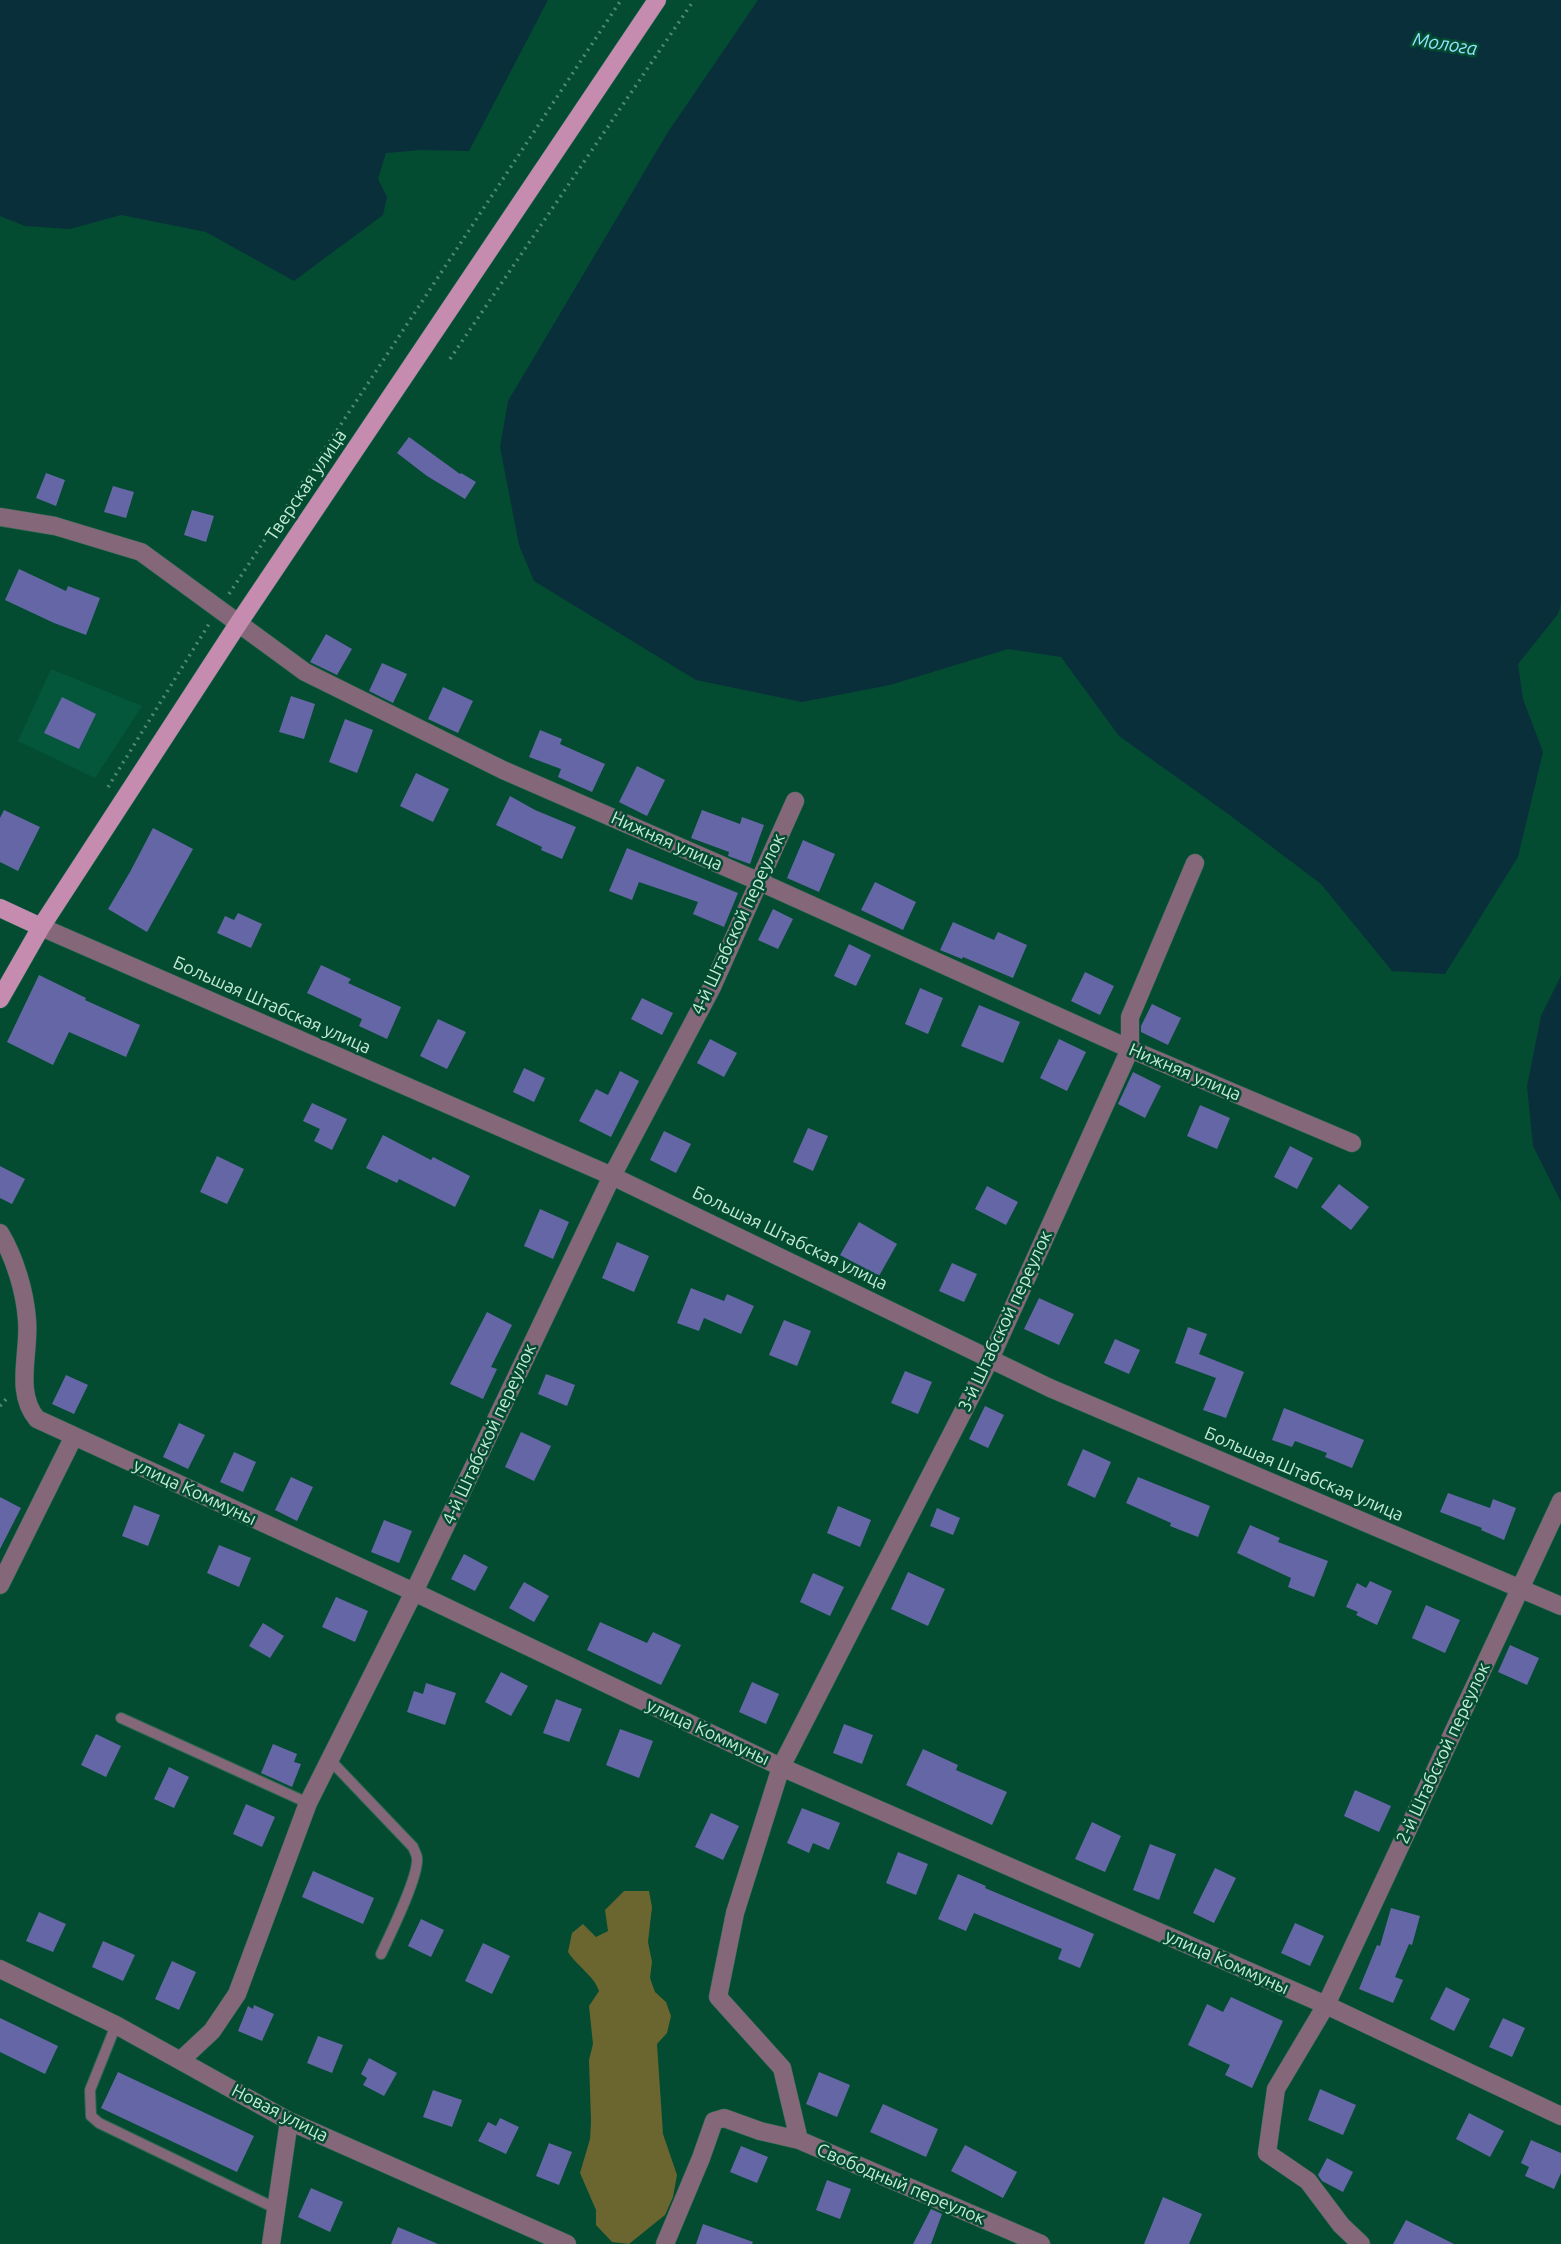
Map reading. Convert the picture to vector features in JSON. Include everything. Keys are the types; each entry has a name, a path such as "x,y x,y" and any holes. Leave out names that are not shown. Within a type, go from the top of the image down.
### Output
{"main road":[{"name":"Тверская улица","path":"0,999 41,927 238,624 657,0"},
{"name":"Большая Штабская улица","path":"0,908 41,927"}],"street":[{"name":"Нижняя улица","path":"0,517 55,526 141,552 305,672 491,764 1130,1049 1352,1143"},
{"name":"4-й Штабской переулок","path":"181,2060 212,2031 237,1994 308,1803 414,1592 612,1176 712,987 795,801"},
{"name":"3-й Штабской переулок","path":"781,1767 990,1359 1130,1049 1130,1017 1195,863"},
{"name":"Большая Штабская улица","path":"41,927 612,1176 1050,1388 1518,1590 1561,1606"},
{"name":"улица Коммуны","path":"0,1233 16,1272 27,1321 24,1384 29,1410 37,1419 414,1592 781,1767 1326,2005 1561,2116"},
{"path":"0,1585 74,1436"},
{"name":"2-й Штабской переулок","path":"1361,2244 1340,2225 1308,2180 1267,2153 1276,2089 1326,2005 1561,1501"},
{"name":"Свободный переулок","path":"781,1767 735,1913 718,1997 782,2068 799,2140"},
{"name":"Новая улица","path":"0,1969 116,2025 289,2121 567,2244"},
{"name":"Свободный переулок","path":"664,2244 714,2121 724,2118 760,2131 799,2140 1041,2244"},
{"path":"271,2244 289,2121"}],"lane":[{"path":"121,1718 308,1803"},
{"path":"330,1759 413,1847 417,1856 402,1908 381,1954"},
{"path":"116,2025 90,2090 91,2116 99,2123 277,2209"}],"path":[{"path":"104,793 219,610 621,0"},
{"path":"450,359 694,0"}],"shaded area":[{"path":"51,669 142,706 95,778 18,741"},
{"path":"624,1891 649,1891 652,1907 648,1942 652,1962 650,1978 655,1992 666,2002 671,2016 667,2033 657,2044 663,2134 677,2175 673,2197 665,2215 629,2244 612,2242 596,2225 596,2210 580,2173 590,2139 591,2122 589,2060 593,2044 589,2006 599,1991 594,1981 568,1952 572,1933 583,1924 596,1937 608,1931 605,1910"}],"water":[{"path":"0,0 548,0 469,151 421,150 386,153 378,179 387,197 383,215 294,281 206,232 121,215 70,229 25,226 0,216"},
{"name":"Молога","path":"758,0 1561,0 1561,604 1558,614 1518,664 1523,699 1543,752 1518,857 1445,974 1392,971 1321,884 1119,736 1061,657 1008,649 890,685 802,702 696,680 534,581 519,545 500,447 508,401 668,132"},
{"path":"1561,976 1561,1202 1533,1146 1527,1086 1541,1016"}],"building":[{"path":"409,437 460,474 476,482 465,499 427,476 397,453"},
{"path":"46,473 65,480 56,506 36,498"},
{"path":"113,486 134,492 126,518 104,512"},
{"path":"192,510 214,516 206,542 184,535"},
{"path":"19,569 66,591 68,586 100,598 86,635 5,600"},
{"path":"326,634 352,649 337,675 310,662"},
{"path":"382,663 407,674 393,703 369,691"},
{"path":"443,687 473,701 458,733 428,719"},
{"path":"291,696 315,704 304,739 279,732"},
{"path":"62,697 96,714 79,749 44,733"},
{"path":"345,719 373,730 357,773 329,762"},
{"path":"540,730 562,739 560,744 605,764 592,792 558,777 561,769 529,757"},
{"path":"637,766 665,780 647,816 619,802"},
{"path":"416,773 449,789 433,822 400,806"},
{"path":"510,796 576,827 562,859 496,825"},
{"path":"4,810 40,827 18,871 0,862 0,818"},
{"path":"702,810 740,824 742,817 764,825 750,864 728,856 729,852 691,838"},
{"path":"153,828 193,849 147,932 108,909"},
{"path":"803,840 835,854 819,892 787,878"},
{"path":"627,848 738,893 724,927 693,914 698,902 639,882 632,900 609,891"},
{"path":"875,882 916,902 903,930 861,910"},
{"path":"773,909 793,919 778,949 758,940"},
{"path":"238,913 262,924 251,948 217,933 225,916 234,920"},
{"path":"953,922 994,940 998,932 1027,945 1013,978 940,950"},
{"path":"849,944 871,955 856,986 834,976"},
{"path":"321,965 351,979 348,983 401,1007 387,1039 359,1026 362,1019 307,993"},
{"path":"1085,972 1114,986 1100,1015 1071,1001"},
{"path":"39,975 140,1025 126,1057 69,1032 53,1065 7,1042"},
{"path":"920,988 943,998 928,1034 905,1024"},
{"path":"642,998 673,1013 662,1035 631,1019"},
{"path":"1152,1004 1181,1018 1168,1045 1141,1032 1141,1026"},
{"path":"979,1005 1020,1022 1003,1063 961,1046"},
{"path":"438,1019 466,1032 447,1069 420,1056"},
{"path":"710,1039 737,1053 724,1077 697,1063"},
{"path":"1059,1039 1086,1052 1067,1091 1040,1078"},
{"path":"524,1068 545,1078 534,1102 513,1092"},
{"path":"620,1071 639,1081 611,1137 579,1121 596,1089 608,1095"},
{"path":"1133,1072 1161,1086 1145,1118 1118,1104"},
{"path":"312,1103 347,1119 332,1150 314,1141 320,1129 303,1121"},
{"path":"1200,1105 1230,1118 1217,1149 1187,1136"},
{"path":"808,1128 828,1136 813,1171 793,1162"},
{"path":"664,1131 691,1144 676,1173 650,1160"},
{"path":"383,1135 431,1160 433,1157 470,1176 455,1207 399,1179 397,1183 366,1168"},
{"path":"1290,1146 1313,1158 1297,1189 1274,1177"},
{"path":"217,1156 244,1169 227,1204 200,1192"},
{"path":"0,1166 25,1179 12,1204 0,1198"},
{"path":"1339,1184 1369,1207 1351,1230 1321,1207"},
{"path":"987,1186 1018,1202 1006,1225 975,1209"},
{"path":"540,1209 569,1222 553,1259 524,1246"},
{"path":"859,1222 897,1244 879,1276 840,1255"},
{"path":"617,1242 649,1256 634,1292 602,1278"},
{"path":"952,1263 977,1274 964,1302 939,1291"},
{"path":"691,1288 724,1301 727,1294 754,1306 741,1334 704,1318 699,1331 677,1323"},
{"path":"1039,1298 1074,1314 1059,1345 1024,1329"},
{"path":"487,1312 512,1325 491,1367 497,1369 483,1399 450,1384"},
{"path":"784,1320 811,1331 797,1366 769,1355"},
{"path":"1188,1327 1207,1334 1199,1354 1244,1372 1226,1418 1203,1410 1216,1378 1175,1363"},
{"path":"1115,1339 1140,1350 1129,1374 1104,1363"},
{"path":"905,1371 932,1382 918,1414 891,1403"},
{"path":"546,1374 575,1385 567,1406 538,1394"},
{"path":"66,1375 88,1385 74,1414 52,1404"},
{"path":"985,1406 1004,1415 988,1448 969,1439"},
{"path":"1284,1408 1364,1440 1352,1468 1325,1457 1327,1453 1295,1441 1292,1447 1272,1440"},
{"path":"179,1423 205,1435 188,1469 163,1457"},
{"path":"521,1432 551,1446 534,1481 505,1467"},
{"path":"1083,1449 1111,1462 1095,1498 1067,1485"},
{"path":"234,1452 256,1462 243,1492 220,1482"},
{"path":"291,1477 313,1487 297,1521 275,1510"},
{"path":"1138,1477 1210,1506 1198,1537 1126,1503"},
{"path":"1448,1493 1490,1508 1493,1499 1516,1508 1504,1540 1481,1530 1482,1528 1440,1512"},
{"path":"0,1497 21,1508 0,1549"},
{"path":"134,1505 160,1515 148,1546 122,1536"},
{"path":"838,1506 871,1520 860,1547 827,1533"},
{"path":"937,1508 960,1518 953,1535 930,1526"},
{"path":"384,1520 412,1531 399,1563 371,1552"},
{"path":"1250,1525 1280,1538 1278,1542 1328,1561 1314,1597 1288,1587 1291,1578 1237,1553"},
{"path":"219,1545 251,1558 239,1587 207,1573"},
{"path":"464,1554 488,1567 475,1591 451,1579"},
{"path":"908,1572 945,1589 928,1626 891,1609"},
{"path":"813,1573 844,1587 830,1616 800,1602"},
{"path":"1370,1581 1392,1591 1377,1625 1346,1607 1357,1583 1366,1588"},
{"path":"524,1582 549,1596 534,1622 509,1608"},
{"path":"336,1597 368,1611 355,1642 322,1627"},
{"path":"1426,1605 1460,1620 1445,1653 1412,1638"},
{"path":"600,1622 647,1643 653,1632 681,1645 661,1685 587,1650"},
{"path":"263,1623 284,1636 270,1658 249,1646"},
{"path":"1510,1645 1539,1658 1527,1685 1498,1672"},
{"path":"501,1672 528,1686 511,1716 485,1702"},
{"path":"752,1682 779,1694 766,1724 739,1712"},
{"path":"426,1683 456,1693 445,1725 407,1712 414,1691 423,1694"},
{"path":"556,1699 582,1709 569,1742 543,1733"},
{"path":"844,1724 873,1735 862,1764 833,1753"},
{"path":"620,1729 653,1741 639,1778 606,1765"},
{"path":"96,1734 121,1746 106,1777 81,1765"},
{"path":"273,1744 297,1754 294,1762 301,1764 292,1787 261,1773"},
{"path":"923,1749 958,1765 956,1770 1007,1792 992,1825 906,1785"},
{"path":"169,1767 189,1777 174,1808 154,1799"},
{"path":"1355,1790 1391,1806 1379,1832 1344,1816"},
{"path":"246,1804 275,1817 262,1847 233,1834"},
{"path":"802,1808 840,1823 829,1850 813,1843 809,1853 787,1843"},
{"path":"711,1813 739,1826 723,1860 695,1847"},
{"path":"1092,1822 1121,1836 1105,1872 1075,1859"},
{"path":"1150,1844 1176,1854 1159,1900 1133,1890"},
{"path":"898,1852 928,1864 916,1895 886,1883"},
{"path":"1215,1868 1236,1878 1214,1923 1193,1913"},
{"path":"313,1871 374,1898 363,1924 302,1897"},
{"path":"958,1874 1094,1934 1080,1968 1058,1959 1062,1949 974,1913 966,1931 938,1919"},
{"path":"1391,1908 1420,1916 1412,1945 1409,1944 1395,1977 1403,1980 1393,2003 1359,1989 1377,1945 1380,1946"},
{"path":"39,1912 66,1924 53,1952 26,1941"},
{"path":"421,1919 444,1930 431,1957 408,1946"},
{"path":"1295,1923 1324,1936 1310,1966 1281,1953"},
{"path":"103,1941 135,1955 123,1981 92,1967"},
{"path":"483,1943 510,1956 492,1994 465,1981"},
{"path":"172,1961 196,1972 179,2010 155,1999"},
{"path":"1446,1987 1470,1999 1454,2031 1430,2019"},
{"path":"1231,1997 1283,2021 1252,2088 1225,2075 1230,2065 1188,2045 1207,2004 1223,2012"},
{"path":"254,2005 274,2014 262,2041 238,2031 248,2006 253,2009"},
{"path":"0,2018 58,2046 45,2074 0,2052"},
{"path":"1503,2018 1525,2028 1512,2057 1489,2047"},
{"path":"318,2036 343,2045 332,2073 307,2063"},
{"path":"369,2058 397,2073 384,2096 363,2085 367,2078 361,2074"},
{"path":"118,2072 254,2136 237,2172 101,2108"},
{"path":"819,2072 850,2085 837,2117 806,2104"},
{"path":"1320,2089 1356,2105 1343,2135 1308,2120"},
{"path":"433,2090 462,2100 452,2127 423,2117"},
{"path":"883,2104 938,2129 926,2157 870,2132"},
{"path":"1469,2113 1504,2131 1490,2157 1456,2139"},
{"path":"500,2118 519,2127 506,2154 478,2141 488,2122 496,2126"},
{"path":"1531,2140 1561,2153 1561,2173 1554,2189 1525,2176 1529,2167 1521,2163"},
{"path":"549,2143 572,2152 559,2185 536,2176"},
{"path":"965,2145 1017,2172 1003,2198 951,2171"},
{"path":"741,2146 768,2157 757,2183 730,2172"},
{"path":"1327,2158 1353,2172 1343,2192 1322,2181 1318,2175"},
{"path":"827,2180 851,2189 840,2219 816,2210"},
{"path":"311,2188 343,2202 330,2232 298,2217"},
{"path":"1163,2197 1202,2214 1189,2244 1144,2244"},
{"path":"931,2209 942,2214 931,2244 913,2244"},
{"path":"1406,2220 1454,2244 1393,2244"},
{"path":"703,2224 753,2242 696,2244"},
{"path":"398,2227 438,2244 391,2244"}]}
